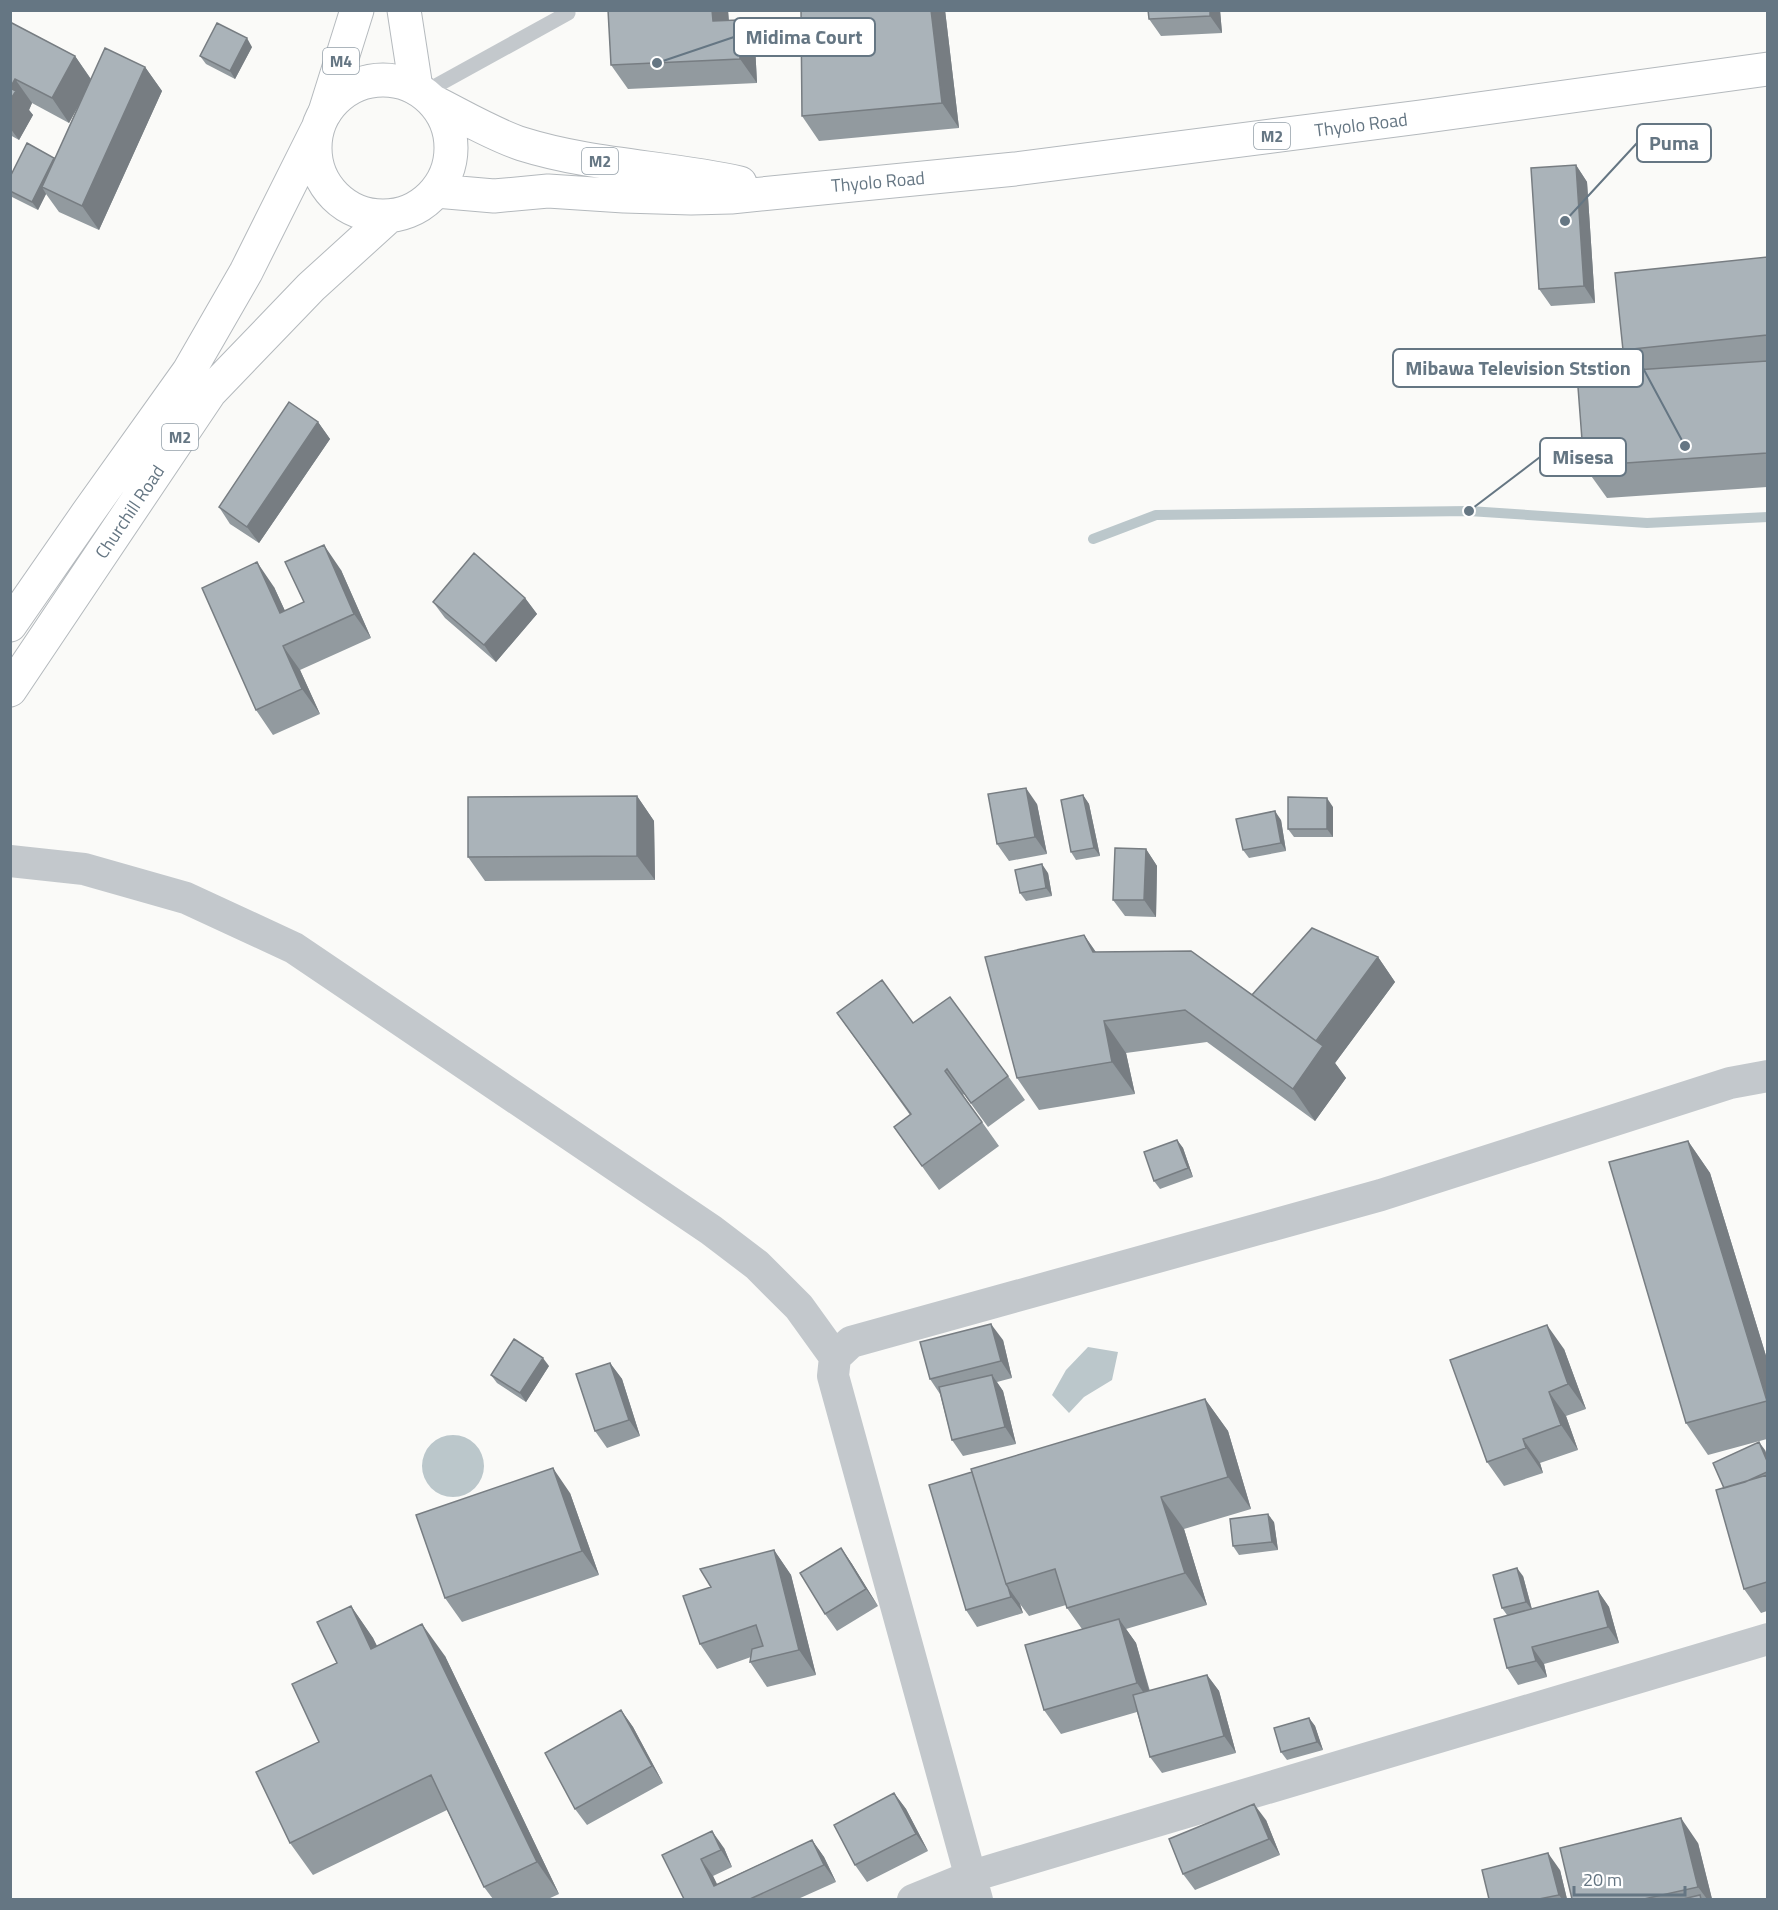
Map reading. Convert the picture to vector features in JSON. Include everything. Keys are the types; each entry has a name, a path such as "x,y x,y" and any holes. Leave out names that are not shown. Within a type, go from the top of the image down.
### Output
{"main road":[{"name":"M4","path":"321,121 357,10"},
{"path":"405,10 424,95"},
{"name":"Thyolo Road","path":"436,191 494,196 548,191 692,198 731,197 1015,169 1420,117 1767,69"},
{"name":"M2","path":"321,121 338,96 356,85 376,80 396,81 424,95 444,118 450,137 450,156 446,175 436,191 414,209 388,217"},
{"name":"Thyolo Road","path":"424,95 521,143 596,161 709,176 774,191"},
{"path":"321,121 315,156 323,181 339,200 362,213 388,217"},
{"name":"Churchill Road","path":"10,625 189,371 246,272 321,121"},
{"name":"Churchill Road","path":"10,690 210,392 311,287 388,217"}],"street":[{"path":"10,861 84,869 186,898 294,948 711,1230 757,1265 799,1307 835,1357"},
{"path":"975,1888 833,1376 835,1357 851,1342 1381,1195 1730,1083 1767,1076"},
{"path":"914,1899 975,1888 1767,1639"}],"lane":[{"path":"424,95 568,14"}],"shaded area":[{"path":"1088,1347 1118,1352 1112,1380 1084,1397 1069,1413 1052,1395 1066,1370"},
{"path":"453,1435 465,1437 475,1444 482,1454 484,1466 482,1478 475,1488 465,1495 453,1497 441,1495 431,1488 424,1478 422,1466 424,1454 431,1444 441,1437"}],"building":[{"path":"608,10 712,10 713,21 738,20 740,59 611,65"},
{"path":"801,10 931,10 942,103 802,116"},
{"path":"1148,10 1210,10 1210,16 1149,19"},
{"path":"10,22 75,56 52,98 15,79 10,88"},
{"path":"217,23 247,38 230,71 200,56"},
{"path":"105,48 145,67 82,206 42,187"},
{"path":"10,88 16,91 10,100"},
{"path":"27,143 54,158 32,202 10,191 10,177"},
{"path":"1576,165 1584,286 1539,289 1531,168"},
{"path":"1767,257 1767,335 1623,350 1615,273"},
{"path":"1767,361 1767,453 1584,466 1577,374"},
{"path":"289,402 318,422 247,527 219,507"},
{"path":"324,545 354,614 283,646 302,689 256,710 202,588 257,562 280,613 304,602 285,562"},
{"path":"474,553 525,598 484,645 433,602"},
{"path":"1026,788 1035,837 997,844 988,794"},
{"path":"1083,795 1094,848 1071,852 1061,800"},
{"path":"637,796 637,856 468,857 468,797"},
{"path":"1288,797 1327,798 1327,829 1288,829"},
{"path":"1275,811 1281,843 1243,850 1236,819"},
{"path":"1115,848 1146,849 1144,900 1113,900"},
{"path":"1042,864 1046,888 1020,893 1015,870"},
{"path":"1312,928 1378,957 1316,1041 1252,995"},
{"path":"1084,935 1093,952 1191,951 1323,1046 1293,1089 1185,1010 1104,1021 1112,1062 1017,1078 985,957"},
{"path":"882,980 913,1023 950,997 1008,1076 971,1103 947,1069 945,1071 982,1122 922,1166 894,1127 911,1114 837,1013"},
{"path":"1177,1140 1188,1168 1154,1181 1144,1152"},
{"path":"1688,1141 1767,1401 1686,1423 1609,1162"},
{"path":"991,1324 1001,1361 930,1379 920,1342"},
{"path":"1547,1325 1568,1384 1549,1392 1561,1425 1523,1439 1526,1448 1487,1462 1450,1360"},
{"path":"514,1339 543,1358 520,1393 491,1375"},
{"path":"610,1363 629,1420 595,1431 576,1374"},
{"path":"992,1375 1005,1427 952,1440 939,1387"},
{"path":"1205,1399 1228,1477 1161,1497 1185,1573 1067,1608 1055,1569 1006,1584 971,1469"},
{"path":"1759,1442 1767,1461 1767,1472 1724,1488 1713,1463"},
{"path":"553,1468 582,1551 445,1598 416,1515"},
{"path":"972,1472 1011,1597 966,1610 929,1485"},
{"path":"1767,1475 1767,1582 1744,1589 1716,1490"},
{"path":"1268,1514 1272,1542 1233,1546 1230,1519"},
{"path":"841,1548 866,1589 825,1614 800,1573"},
{"path":"774,1550 799,1650 750,1662 752,1649 763,1646 756,1625 700,1644 683,1596 711,1587 700,1569"},
{"path":"1517,1568 1526,1602 1502,1608 1493,1575"},
{"path":"1598,1591 1608,1627 1532,1647 1536,1661 1507,1668 1494,1619"},
{"path":"351,1606 371,1649 422,1624 537,1862 484,1887 431,1775 290,1843 256,1772 319,1742 292,1684 337,1663 317,1622"},
{"path":"1119,1619 1137,1683 1044,1710 1025,1645"},
{"path":"1207,1675 1224,1736 1150,1757 1133,1695"},
{"path":"621,1710 652,1766 575,1809 545,1753"},
{"path":"1309,1718 1317,1742 1281,1752 1274,1728"},
{"path":"894,1793 916,1834 855,1865 834,1825"},
{"path":"1254,1804 1269,1839 1183,1874 1169,1839"},
{"path":"1681,1818 1698,1887 1644,1899 1572,1899 1560,1848"},
{"path":"712,1831 721,1850 701,1859 714,1886 812,1840 824,1865 750,1899 684,1899 662,1855"},
{"path":"1548,1853 1559,1895 1539,1899 1489,1899 1482,1870"},
{"path":"1700,1895 1701,1899 1683,1899"}],"waterway":[{"path":"1093,539 1156,515 1469,511 1647,523 1768,517"}],"place":[{"name":"Midima Court","path":"657,63"},
{"name":"Puma","path":"1565,221"},
{"name":"Mibawa Television Ststion","path":"1685,446"},
{"name":"Misesa","path":"1469,511"}]}
